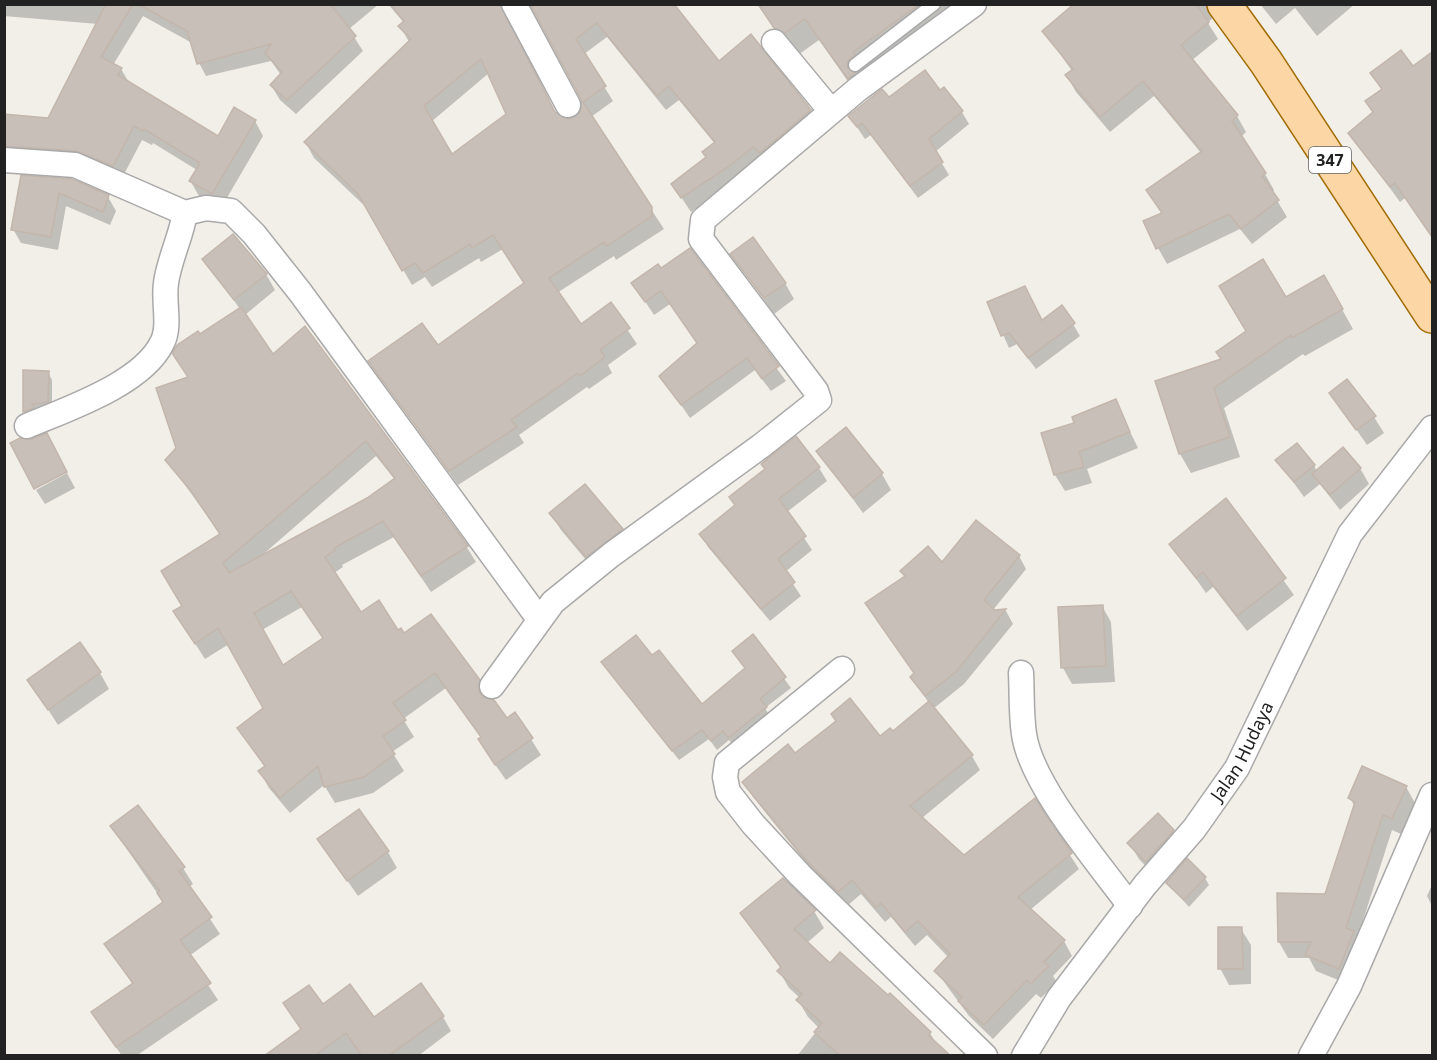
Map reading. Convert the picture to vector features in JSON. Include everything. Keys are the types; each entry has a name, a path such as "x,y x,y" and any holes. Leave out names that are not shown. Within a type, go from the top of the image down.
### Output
{"main road":[{"name":"347","path":"1224,4 1266,62 1432,316"}],"street":[{"path":"514,4 568,105"},
{"path":"492,686 553,602 611,555 809,410 819,400 816,391 701,239 700,228 703,220 831,111 974,4"},
{"path":"774,42 831,111"},
{"path":"4,160 75,165 185,213 206,208 231,211 254,234 539,619"},
{"path":"27,426 116,385 147,363 163,342 166,283 181,235 185,213"},
{"name":"Jalan Hudaya","path":"1024,1056 1059,998 1130,906 1194,829 1237,768 1350,534 1432,428"},
{"path":"842,669 726,763 724,777 728,792 753,824 800,874 985,1056"},
{"path":"1021,673 1024,734 1031,759 1044,788 1130,906"},
{"path":"1311,1056 1349,986 1432,795"}],"lane":[{"path":"855,64 934,4"}],"building":[{"path":"106,4 133,4 101,57 122,68 118,75 218,136 234,107 256,120 212,194 189,181 200,163 144,129 143,131 134,126 113,166 76,151 4,146 4,114 48,118"},
{"path":"138,4 330,4 356,36 287,100 270,85 282,72 265,53 271,44 197,64 187,31"},
{"path":"390,4 500,4 555,112 568,119 580,113 581,99 530,4 674,4 719,61 751,34 811,110 760,153 753,147 731,165 681,198 671,184 706,157 702,152 715,142 669,86 657,96 597,23 576,39 606,86 583,102 652,207 652,216 607,246 604,242 549,278 581,324 611,302 630,328 600,350 605,357 580,376 578,373 511,420 517,427 449,471 368,361 422,323 438,345 524,283 493,235 472,248 470,244 423,273 415,263 402,271 358,194 304,142 411,39 398,26 404,21","holes":["481,59 506,114 452,154 424,106"]},
{"path":"758,4 920,4 853,52 855,55 848,61 847,67 855,73 848,79 805,19 785,33 774,28"},
{"path":"1074,4 1196,4 1209,22 1181,45 1238,115 1232,121 1266,173 1262,176 1279,200 1241,229 1229,214 1156,249 1143,221 1162,213 1146,190 1202,151 1143,81 1100,117 1065,75 1073,69 1042,31"},
{"path":"1401,50 1413,66 1432,52 1432,237 1395,183 1390,187 1348,133 1373,112 1365,101 1382,89 1370,73"},
{"path":"925,70 940,90 944,87 963,111 929,139 943,162 910,186 862,123 857,127 848,116 882,89 889,97"},
{"path":"21,175 72,179 109,195 103,212 59,193 51,237 11,230"},
{"path":"233,234 267,274 234,300 202,259"},
{"path":"753,237 786,283 764,298 730,254"},
{"path":"690,248 779,366 762,379 747,358 681,405 659,376 697,343 661,291 645,302 631,283 658,264 661,268"},
{"path":"1263,259 1286,297 1324,275 1343,309 1292,338 1291,335 1214,388 1230,437 1179,454 1155,381 1221,359 1216,352 1246,331 1219,286"},
{"path":"1025,286 1042,320 1062,305 1075,323 1028,358 1009,333 1001,336 987,302"},
{"path":"241,307 273,354 305,326 468,546 421,576 383,521 334,548 335,550 325,557 361,612 379,600 398,630 401,628 404,633 431,614 480,680 479,691 483,697 494,700 507,718 515,712 533,738 495,765 478,739 481,737 435,673 393,703 406,720 383,736 395,754 364,777 324,787 318,766 280,798 258,771 265,766 237,728 263,708 218,628 195,644 173,611 182,606 161,571 220,534 191,491 165,460 176,448 156,388 188,377 172,353 177,345 198,331 200,334","holes":["366,441 395,478 367,498 229,573 223,563","291,591 323,638 283,665 254,613"]},
{"path":"23,370 49,371 48,402 32,404 34,408 23,412"},
{"path":"1347,379 1376,416 1356,430 1329,393"},
{"path":"1116,399 1130,432 1079,452 1084,467 1054,475 1041,433 1074,423 1072,417"},
{"path":"846,427 883,473 853,498 816,451"},
{"path":"47,433 67,472 34,489 10,443 20,438 32,439"},
{"path":"796,436 820,467 779,499 806,536 778,559 795,582 761,609 699,534 735,505 729,497 765,469 761,464"},
{"path":"1297,443 1315,465 1294,482 1275,460"},
{"path":"1343,447 1361,468 1330,495 1312,474"},
{"path":"585,484 623,529 586,557 549,513"},
{"path":"1226,498 1286,578 1237,616 1203,572 1196,578 1169,544"},
{"path":"976,520 1020,555 984,600 995,610 1006,609 957,671 925,696 910,677 914,673 865,603 905,576 900,571 928,546 942,562"},
{"path":"1103,605 1106,666 1061,668 1058,607"},
{"path":"753,634 786,677 760,699 767,707 728,738 723,731 711,741 702,730 672,751 601,662 636,635 652,655 659,650 702,704 745,668 732,651"},
{"path":"80,642 101,672 48,710 27,680"},
{"path":"850,698 880,736 890,728 893,731 929,701 973,755 910,806 964,855 1035,798 1072,853 1018,897 1065,940 1044,962 1049,966 1031,984 1027,980 984,1025 958,1001 962,997 934,971 950,954 918,921 905,932 881,903 876,908 852,880 838,892 806,860 742,782 788,744 795,753 836,721 831,714"},
{"path":"1362,766 1407,786 1392,819 1383,815 1346,928 1354,931 1339,969 1305,955 1311,942 1278,942 1277,893 1325,894 1355,802 1348,798"},
{"path":"138,805 185,867 179,871 212,917 180,940 211,983 116,1047 91,1012 133,983 104,944 163,902 157,893 160,891 110,826"},
{"path":"359,809 389,851 347,881 317,839"},
{"path":"1158,813 1174,830 1146,862 1127,843"},
{"path":"1187,858 1206,877 1184,900 1166,883"},
{"path":"783,878 816,910 794,929 830,963 840,952 888,995 890,993 931,1032 928,1035 951,1056 840,1056 814,1032 822,1023 796,1000 802,994 777,971 781,967 740,913"},
{"path":"1218,927 1242,927 1243,969 1218,969"},
{"path":"421,983 444,1016 388,1056 362,1056 346,1033 314,1056 264,1056 301,1029 283,1003 309,985 323,1004 350,984 374,1017"}]}
